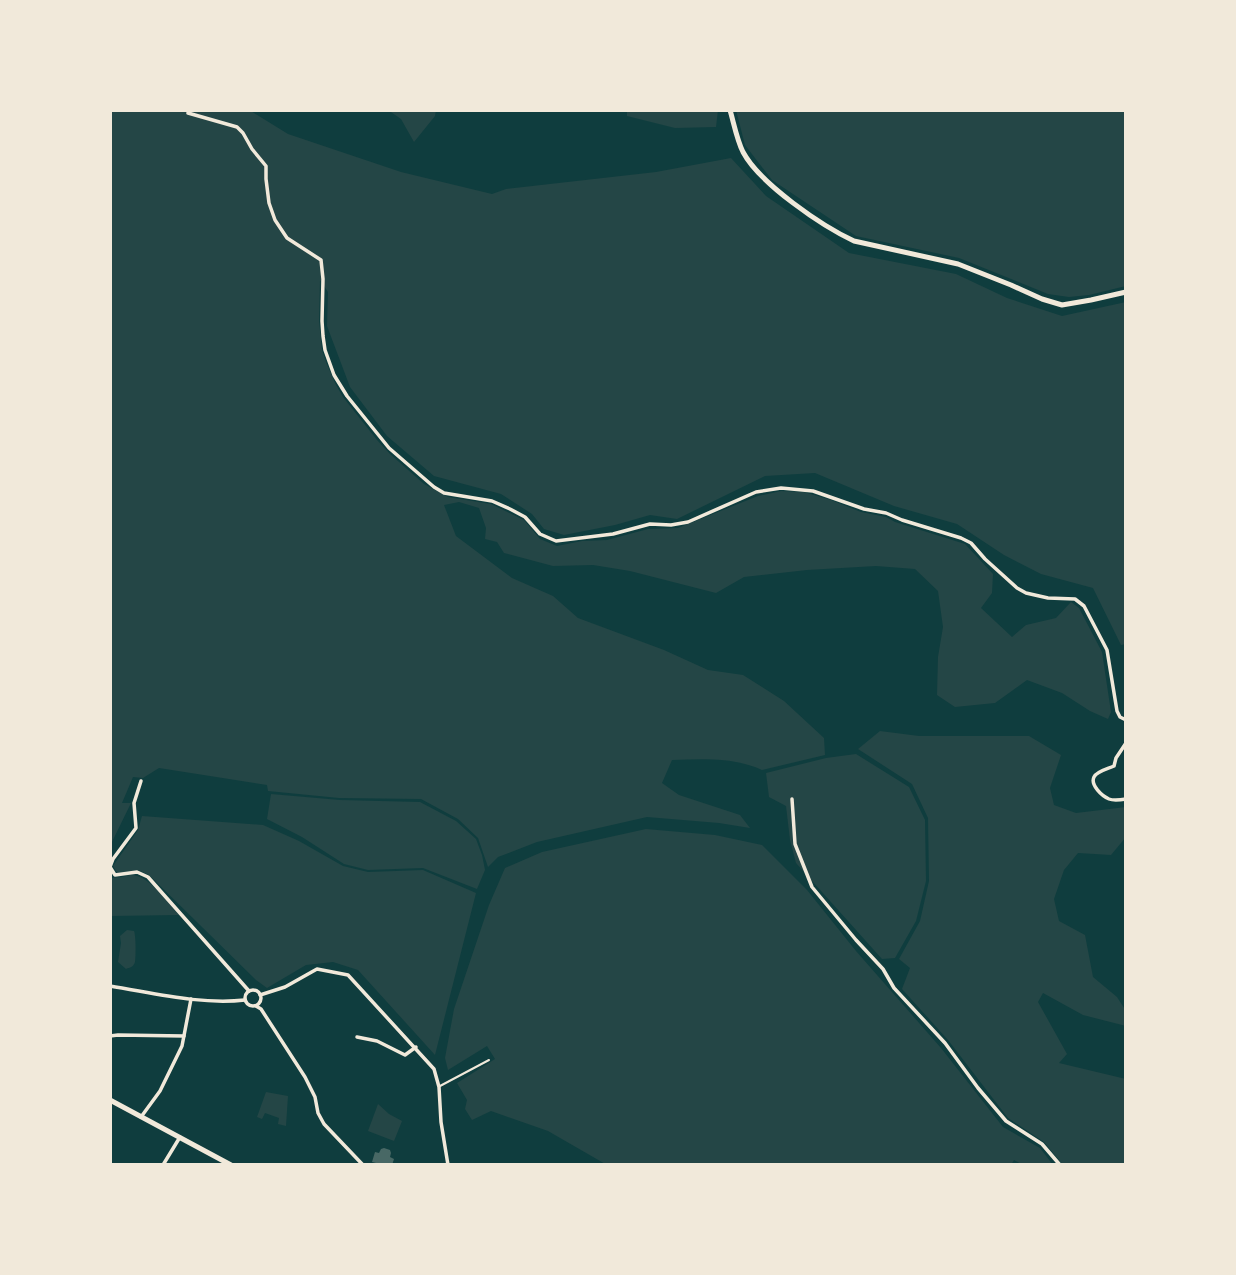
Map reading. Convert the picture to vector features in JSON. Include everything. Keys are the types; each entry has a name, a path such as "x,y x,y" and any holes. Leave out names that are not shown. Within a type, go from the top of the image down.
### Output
{"main road":[{"path":"730,110 743,152 755,169 769,184 839,234 855,241 958,264 1062,305 1126,292"},
{"path":"110,1100 231,1165"}],"street":[{"path":"188,113 237,127 265,162 269,202 275,220 287,238 321,260 325,350 339,384 393,453 434,487 444,493 492,501 525,517 540,534 556,541 613,534 650,524 688,522 756,492 781,488 824,494 863,509 886,513 961,538 971,543 985,559 1026,593 1048,598 1075,598 1084,606 1107,650 1117,711 1120,717 1126,720"},
{"path":"1126,743 1114,766 1097,774 1093,782 1097,790 1109,799 1126,799"},
{"path":"141,781 134,803 136,828 110,867 115,875 136,872 148,877 249,991 256,991 260,995 257,1006"},
{"path":"792,799 795,844 812,887 883,969 894,988 945,1043 1006,1121 1042,1144 1059,1165"},
{"path":"260,995 285,987 317,968 348,975 434,1069 439,1087 448,1165"},
{"path":"110,986 191,999 225,1002 245,1000"},
{"path":"245,1000 249,991"},
{"path":"141,1116 160,1091 182,1046 191,999"},
{"path":"245,1000 251,1006 261,1009 305,1077 324,1124 363,1165"},
{"path":"110,1037 184,1036"},
{"path":"357,1037 377,1041 405,1055 416,1047"},
{"path":"163,1165 180,1137"}],"lane":[{"path":"439,1087 489,1060"}],"shaded area":[{"path":"110,110 249,110 288,134 401,172 492,194 506,189 656,172 731,158 766,196 849,253 956,274 1007,298 1062,316 1126,302 1126,644 1121,645 1093,588 1041,574 1004,555 957,524 894,506 815,473 765,476 677,519 650,515 564,535 544,529 532,514 501,494 434,476 387,436 350,387 327,326 328,292 320,280 319,321 322,350 336,385 377,440 424,484 448,497 491,504 524,520 540,539 557,546 607,540 648,529 678,528 758,496 781,491 804,492 965,544 993,574 992,593 981,608 1012,637 1026,625 1056,618 1071,602 1079,608 1102,652 1111,712 1108,719 1062,693 1027,680 995,703 955,707 937,695 938,657 943,627 938,591 915,569 876,566 744,577 716,593 630,571 593,565 553,566 504,553 497,542 485,539 486,528 479,508 459,502 444,505 456,536 512,578 553,596 578,618 664,650 708,670 743,675 784,701 824,738 825,755 762,770 729,761 672,760 662,783 679,795 740,815 750,828 647,817 537,842 498,857 488,867 478,838 458,819 421,799 339,798 268,791 267,785 159,768 143,778 133,777 122,803 131,803 110,846"},
{"path":"388,110 436,110 435,116 414,142 401,119"},
{"path":"627,110 718,110 716,127 675,128 627,116"},
{"path":"736,110 1126,110 1126,286 1089,295 1069,297 1048,294 959,258 856,236 772,180 745,145"},
{"path":"880,731 919,736 1029,736 1061,755 1050,788 1054,805 1076,813 1126,807 1126,837 1111,855 1078,853 1064,870 1054,899 1059,921 1085,935 1093,977 1117,997 1126,1011 1126,1026 1083,1015 1043,993 1038,1002 1067,1054 1059,1063 1126,1079 1126,1165 1063,1165 1044,1142 1008,1118 948,1040 902,989 910,968 899,959 920,921 929,881 928,818 912,784 858,749"},
{"path":"856,754 909,787 925,820 926,881 916,921 895,958 882,959 796,863 786,806 769,797 766,773 826,758"},
{"path":"271,794 340,800 420,802 456,821 476,839 485,870 477,889 423,868 368,870 344,864 302,837 267,819"},
{"path":"142,816 263,825 299,841 343,866 368,872 423,870 476,893 435,1055 358,970 333,962 306,965 267,988 149,875 138,870 117,873 113,866 138,830"},
{"path":"646,829 715,835 762,845 807,890 941,1048 1003,1127 1040,1148 1053,1165 1023,1165 1014,1160 1011,1165 607,1165 548,1131 491,1111 472,1120 465,1109 467,1100 457,1083 495,1059 487,1046 448,1070 445,1058 454,1009 489,905 505,868 542,852"},
{"path":"130,875 151,884 179,915 110,916 110,878"},
{"path":"127,930 134,931 136,956 133,965 126,969 118,962 120,936"},
{"path":"266,1092 288,1096 286,1126 278,1124 279,1118 265,1113 262,1119 257,1117"},
{"path":"378,1104 402,1121 394,1141 368,1131"}],"building":[{"path":"384,1148 390,1150 390,1157 394,1159 392,1165 376,1165 372,1162 375,1152 379,1153"}]}
